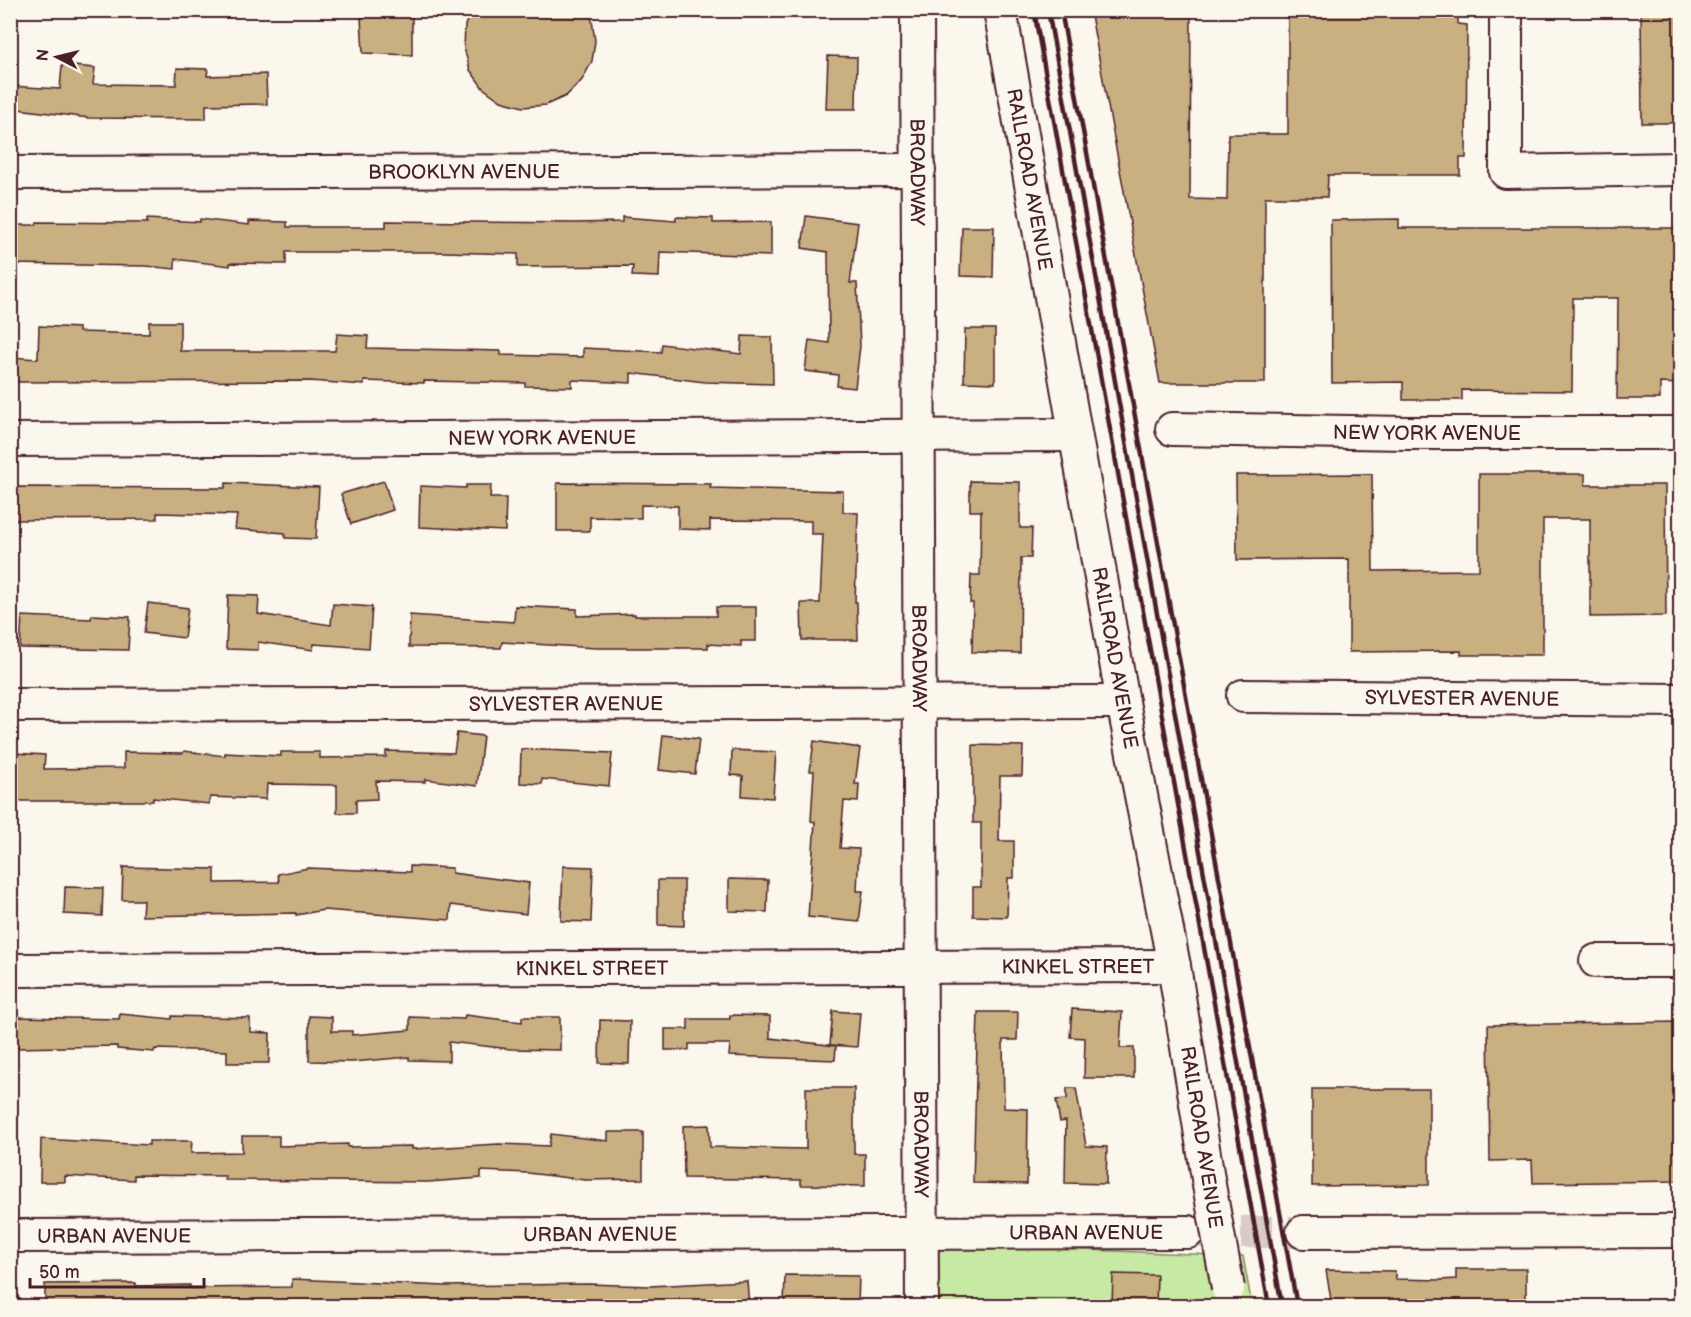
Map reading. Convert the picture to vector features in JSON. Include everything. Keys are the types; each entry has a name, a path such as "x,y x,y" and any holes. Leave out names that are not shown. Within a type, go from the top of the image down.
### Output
{"street":[{"name":"BROADWAY","path":"917,10 922,1306"},
{"name":"RAILROAD AVENUE","path":"1000,10 1123,702 1174,966 1229,1297"},
{"path":"1506,10 1506,172 1680,169"},
{"name":"BROOKLYN AVENUE","path":"10,173 919,170"},
{"name":"NEW YORK AVENUE","path":"1172,429 1680,433"},
{"name":"NEW YORK AVENUE","path":"10,440 1075,435"},
{"name":"SYLVESTER AVENUE","path":"1243,696 1680,700"},
{"name":"SYLVESTER AVENUE","path":"10,705 1123,702"},
{"path":"1596,961 1680,962"},
{"name":"KINKEL STREET","path":"10,970 1174,966"},
{"path":"1303,1232 1680,1231"},
{"name":"URBAN AVENUE","path":"10,1236 1188,1232"}],"green space":[{"path":"934,1244 1243,1256 1252,1306 933,1306"}],"building":[{"path":"472,10 587,10 592,20 595,41 592,61 582,80 566,96 546,105 523,107 501,101 483,88 470,70 464,48 465,25"},
{"path":"1090,10 1191,10 1190,199 1227,200 1228,134 1288,134 1288,10 1458,12 1458,24 1467,25 1466,158 1460,158 1460,175 1328,175 1327,197 1265,197 1265,383 1160,383"},
{"path":"1641,10 1680,10 1680,123 1642,123"},
{"path":"361,17 412,17 412,55 363,53"},
{"path":"828,56 857,57 856,109 826,109"},
{"path":"62,65 95,68 93,84 176,85 177,68 208,69 207,76 266,74 267,104 206,105 206,119 89,118 10,108 10,86 60,89"},
{"path":"806,216 858,223 850,283 857,283 860,346 855,388 837,386 838,375 805,371 809,340 829,343 828,252 802,248"},
{"path":"622,217 676,221 676,217 713,218 713,223 771,222 771,256 660,252 659,277 632,276 633,266 518,267 518,254 445,252 286,252 286,264 230,263 230,266 175,259 175,269 145,266 10,264 10,225 36,225 37,222 147,223 147,219 200,222 200,219 249,225 249,221 287,222 287,227 386,227 386,221 574,223 622,222"},
{"path":"1399,219 1399,228 1680,228 1680,384 1660,383 1660,399 1617,399 1618,298 1573,298 1572,391 1462,390 1462,400 1403,400 1403,382 1332,383 1331,220"},
{"path":"962,227 994,227 993,277 960,276"},
{"path":"149,322 180,322 180,351 335,351 337,334 368,336 367,348 501,351 501,355 583,357 583,348 661,352 662,344 741,354 742,336 772,337 773,384 705,382 631,373 631,383 572,380 572,387 525,386 525,383 424,381 424,383 364,381 364,385 310,381 10,382 10,357 38,359 39,326 79,328 79,332 149,334"},
{"path":"965,329 995,329 995,383 964,382"},
{"path":"1372,474 1373,571 1479,570 1479,474 1585,474 1585,485 1665,485 1666,616 1590,617 1590,519 1543,519 1543,655 1461,655 1461,651 1349,652 1349,559 1237,560 1236,475"},
{"path":"384,481 393,510 351,524 341,494"},
{"path":"970,481 1020,482 1020,528 1032,528 1031,558 1021,558 1020,653 972,652 971,575 980,575 981,511 970,511"},
{"path":"226,483 319,487 316,539 285,538 285,533 235,529 237,515 157,513 157,519 10,520 10,487 225,488"},
{"path":"557,483 711,484 710,488 843,491 843,512 858,513 855,602 857,602 858,640 802,640 801,603 820,603 823,534 811,534 811,521 710,520 710,530 678,529 678,506 641,505 641,518 590,517 590,531 557,531"},
{"path":"466,485 491,485 490,498 506,498 505,531 419,527 420,486 466,488"},
{"path":"228,595 259,596 258,614 331,625 333,604 372,607 369,648 314,644 313,650 258,642 258,650 226,649"},
{"path":"148,603 188,608 184,638 144,633"},
{"path":"515,606 577,609 577,616 635,614 635,616 716,616 716,607 756,607 756,641 741,641 741,646 708,644 708,648 596,648 502,642 501,648 409,647 410,615 514,622"},
{"path":"92,615 130,617 128,650 20,648 22,616 91,619"},
{"path":"457,733 483,736 477,786 425,779 425,782 376,781 377,799 356,800 356,813 337,813 337,785 267,784 266,799 210,797 209,804 153,798 153,801 12,801 15,753 45,755 44,769 124,768 124,752 183,753 184,751 225,756 225,753 281,756 281,752 320,752 320,758 386,757 386,751 454,753"},
{"path":"663,735 699,739 695,774 659,770"},
{"path":"814,741 860,748 855,784 859,784 858,802 844,801 840,848 859,849 857,891 863,891 859,922 808,917 815,822 811,821 814,771 810,771"},
{"path":"973,745 1023,746 1022,776 1000,776 999,841 1014,841 1014,878 1008,878 1007,917 973,916 973,887 981,887 981,823 973,823"},
{"path":"521,749 612,753 609,786 542,779 542,784 520,783"},
{"path":"732,750 776,752 773,798 742,796 743,776 731,775"},
{"path":"410,866 452,868 452,873 529,883 526,914 451,905 450,920 324,910 296,915 296,913 142,916 143,900 122,900 123,867 215,869 215,883 279,882 278,874 308,868 410,872"},
{"path":"563,866 593,867 591,922 561,921"},
{"path":"729,879 768,880 767,912 729,911"},
{"path":"658,880 684,880 684,926 658,925"},
{"path":"65,887 103,888 102,916 64,914"},
{"path":"1072,1009 1122,1012 1120,1048 1134,1048 1134,1078 1084,1078 1085,1038 1070,1037"},
{"path":"833,1011 860,1013 857,1047 830,1045"},
{"path":"978,1012 1018,1012 1017,1040 1003,1040 1004,1108 1028,1109 1027,1184 973,1183"},
{"path":"120,1014 172,1019 172,1016 250,1018 250,1032 270,1033 269,1063 227,1063 227,1051 155,1049 154,1052 117,1049 117,1046 15,1048 15,1017 119,1019"},
{"path":"465,1015 522,1022 522,1017 560,1017 560,1050 511,1049 449,1042 449,1061 409,1060 409,1057 352,1062 309,1061 309,1016 332,1017 332,1031 352,1031 352,1035 410,1030 410,1017 464,1019"},
{"path":"730,1015 770,1016 770,1038 836,1046 835,1060 729,1056 730,1044 689,1044 689,1050 665,1050 665,1029 688,1029 688,1019 730,1019"},
{"path":"600,1020 630,1021 629,1064 599,1063"},
{"path":"1680,1022 1680,1181 1533,1183 1532,1160 1490,1161 1488,1025"},
{"path":"806,1088 854,1088 854,1154 865,1154 865,1186 801,1185 801,1180 684,1178 683,1126 709,1125 710,1147 806,1149"},
{"path":"1067,1088 1076,1088 1086,1146 1107,1147 1106,1184 1065,1183 1066,1121 1060,1122 1056,1100 1067,1099"},
{"path":"1312,1089 1429,1089 1429,1185 1312,1186"},
{"path":"608,1132 643,1132 643,1179 585,1180 528,1173 481,1171 481,1178 428,1182 225,1180 225,1176 134,1175 134,1180 65,1176 65,1182 40,1182 41,1139 149,1145 149,1141 192,1141 191,1153 242,1152 242,1136 279,1136 279,1146 348,1144 348,1147 412,1146 412,1149 499,1144 549,1146 551,1134 608,1141"},
{"path":"1456,1269 1526,1269 1526,1306 1332,1306 1326,1270 1395,1271 1396,1279 1440,1280 1456,1279"},
{"path":"1113,1274 1157,1275 1156,1306 1112,1306"},
{"path":"785,1275 859,1276 858,1306 784,1305"},
{"path":"292,1279 445,1286 587,1284 650,1286 747,1281 749,1306 45,1306 45,1284 136,1283 136,1286 190,1285 190,1288 292,1287"}],"tunnel":[{"path":"1193,1232 1303,1232"}],"railway":[{"path":"1034,10 1269,1306"},
{"path":"1048,10 1282,1306"},
{"path":"1061,10 1297,1306"}]}
